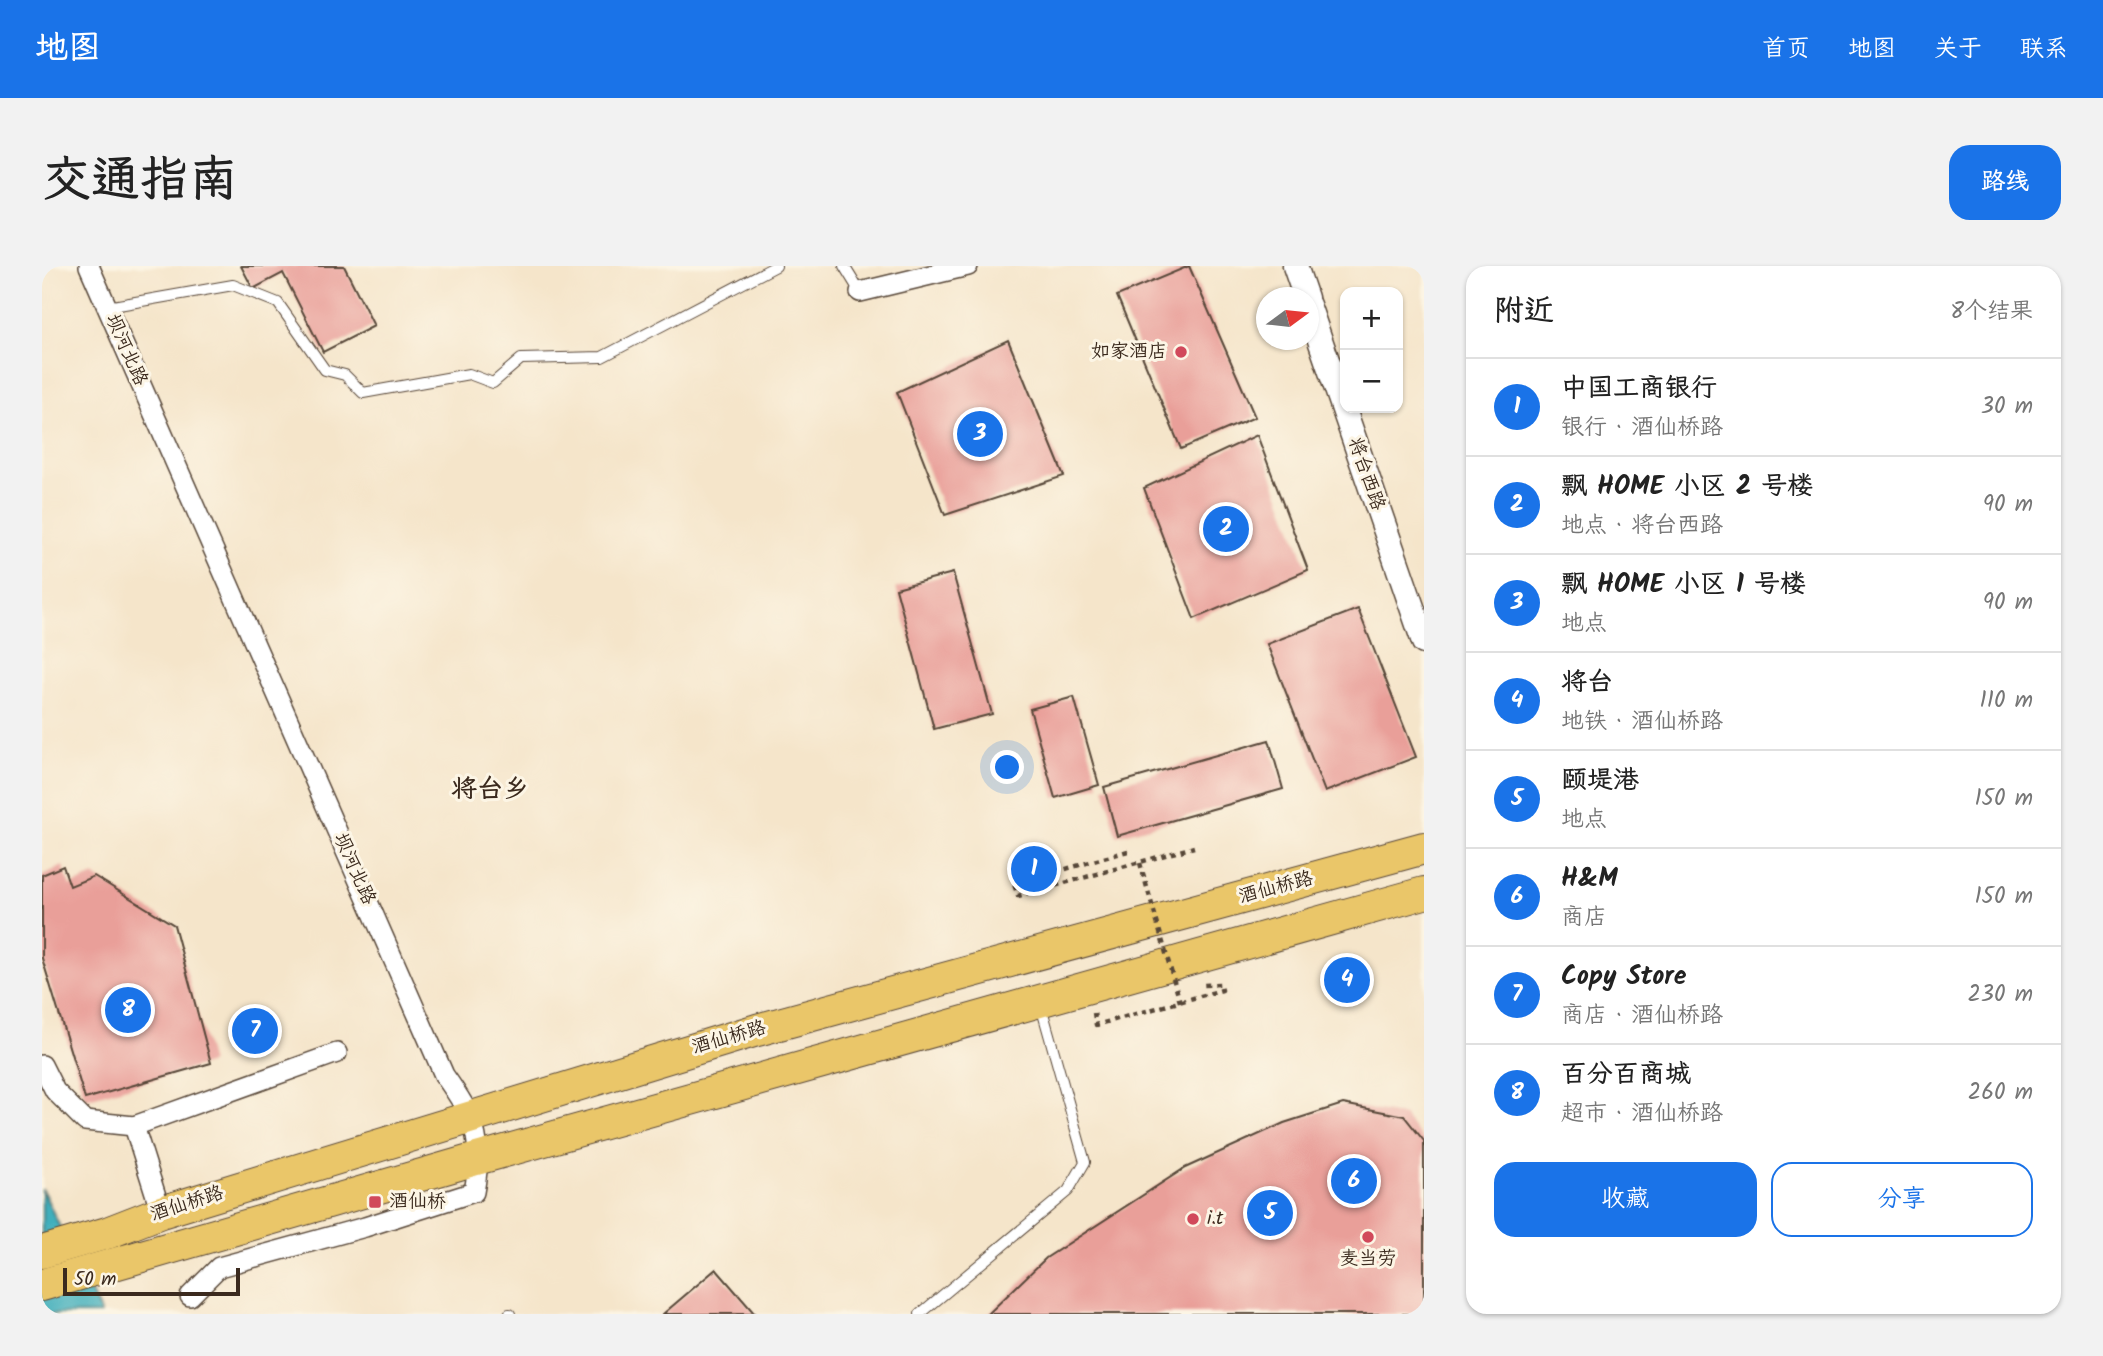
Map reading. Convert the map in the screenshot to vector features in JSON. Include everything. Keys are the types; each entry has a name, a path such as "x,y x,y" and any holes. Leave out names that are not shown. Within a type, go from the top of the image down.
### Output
{"main road":[{"name":"酒仙桥路","path":"42,1252 107,1233 161,1212 757,1030 1424,848"},
{"name":"酒仙桥路","path":"42,1285 480,1158 1424,893"}],"street":[{"name":"坝河北路","path":"89,266 444,1075 472,1117 480,1158 474,1192 365,1227 219,1267 190,1296"},
{"path":"860,292 968,266"},
{"path":"1295,266 1302,287"},
{"name":"将台西路","path":"1319,337 1424,642"},
{"path":"42,1065 55,1091 85,1121 134,1126 337,1053"},
{"path":"134,1126 161,1212"}],"lane":[{"path":"107,307 233,285 278,303 325,370 345,375 363,393 469,374 493,383 521,359 602,357 776,266"},
{"path":"844,266 860,292"},
{"path":"920,1314 1068,1191 1085,1162 1040,1001"}],"path":[{"path":"1128,850 1014,884 1018,897 1194,848"},
{"path":"1140,863 1180,1002"},
{"path":"1106,1010 1093,1014 1096,1025 1222,990 1220,984 1199,986"}],"water":[{"path":"42,1189 101,1314 42,1314"}],"building":[{"path":"241,266 344,266 374,326 323,352 283,273 253,289"},
{"path":"1189,266 1255,417 1181,449 1117,296"},
{"path":"1008,340 1064,476 945,515 897,392"},
{"path":"1257,435 1308,570 1194,619 1144,488"},
{"path":"953,573 992,714 934,729 896,588"},
{"path":"1358,609 1416,757 1325,792 1267,644"},
{"path":"1074,697 1099,785 1055,798 1030,709"},
{"path":"1269,740 1283,789 1117,836 1104,787"},
{"path":"63,866 70,886 94,876 174,925 211,1063 85,1099 42,958 42,875"},
{"path":"1343,1104 1404,1116 1424,1141 1424,1314 988,1314 1046,1258 1185,1168 1284,1123"},
{"path":"716,1269 755,1314 663,1314"}],"place":[{"name":"如家酒店","path":"1181,352"},
{"name":"飘 HOME 小区 1 号楼","path":"980,434"},
{"name":"飘 HOME 小区 2 号楼","path":"1226,529"},
{"name":"中国工商银行","path":"1034,869"},
{"name":"将台","path":"1347,980"},
{"name":"百分百商城","path":"128,1010"},
{"name":"Copy Store","path":"255,1031"},
{"name":"H&M","path":"1354,1181"},
{"name":"酒仙桥","path":"375,1202"},
{"name":"颐堤港","path":"1270,1213"},
{"name":"i.t","path":"1193,1219"},
{"name":"麦当劳","path":"1368,1237"}],"district":[{"name":"将台乡","path":"490,790"}]}
